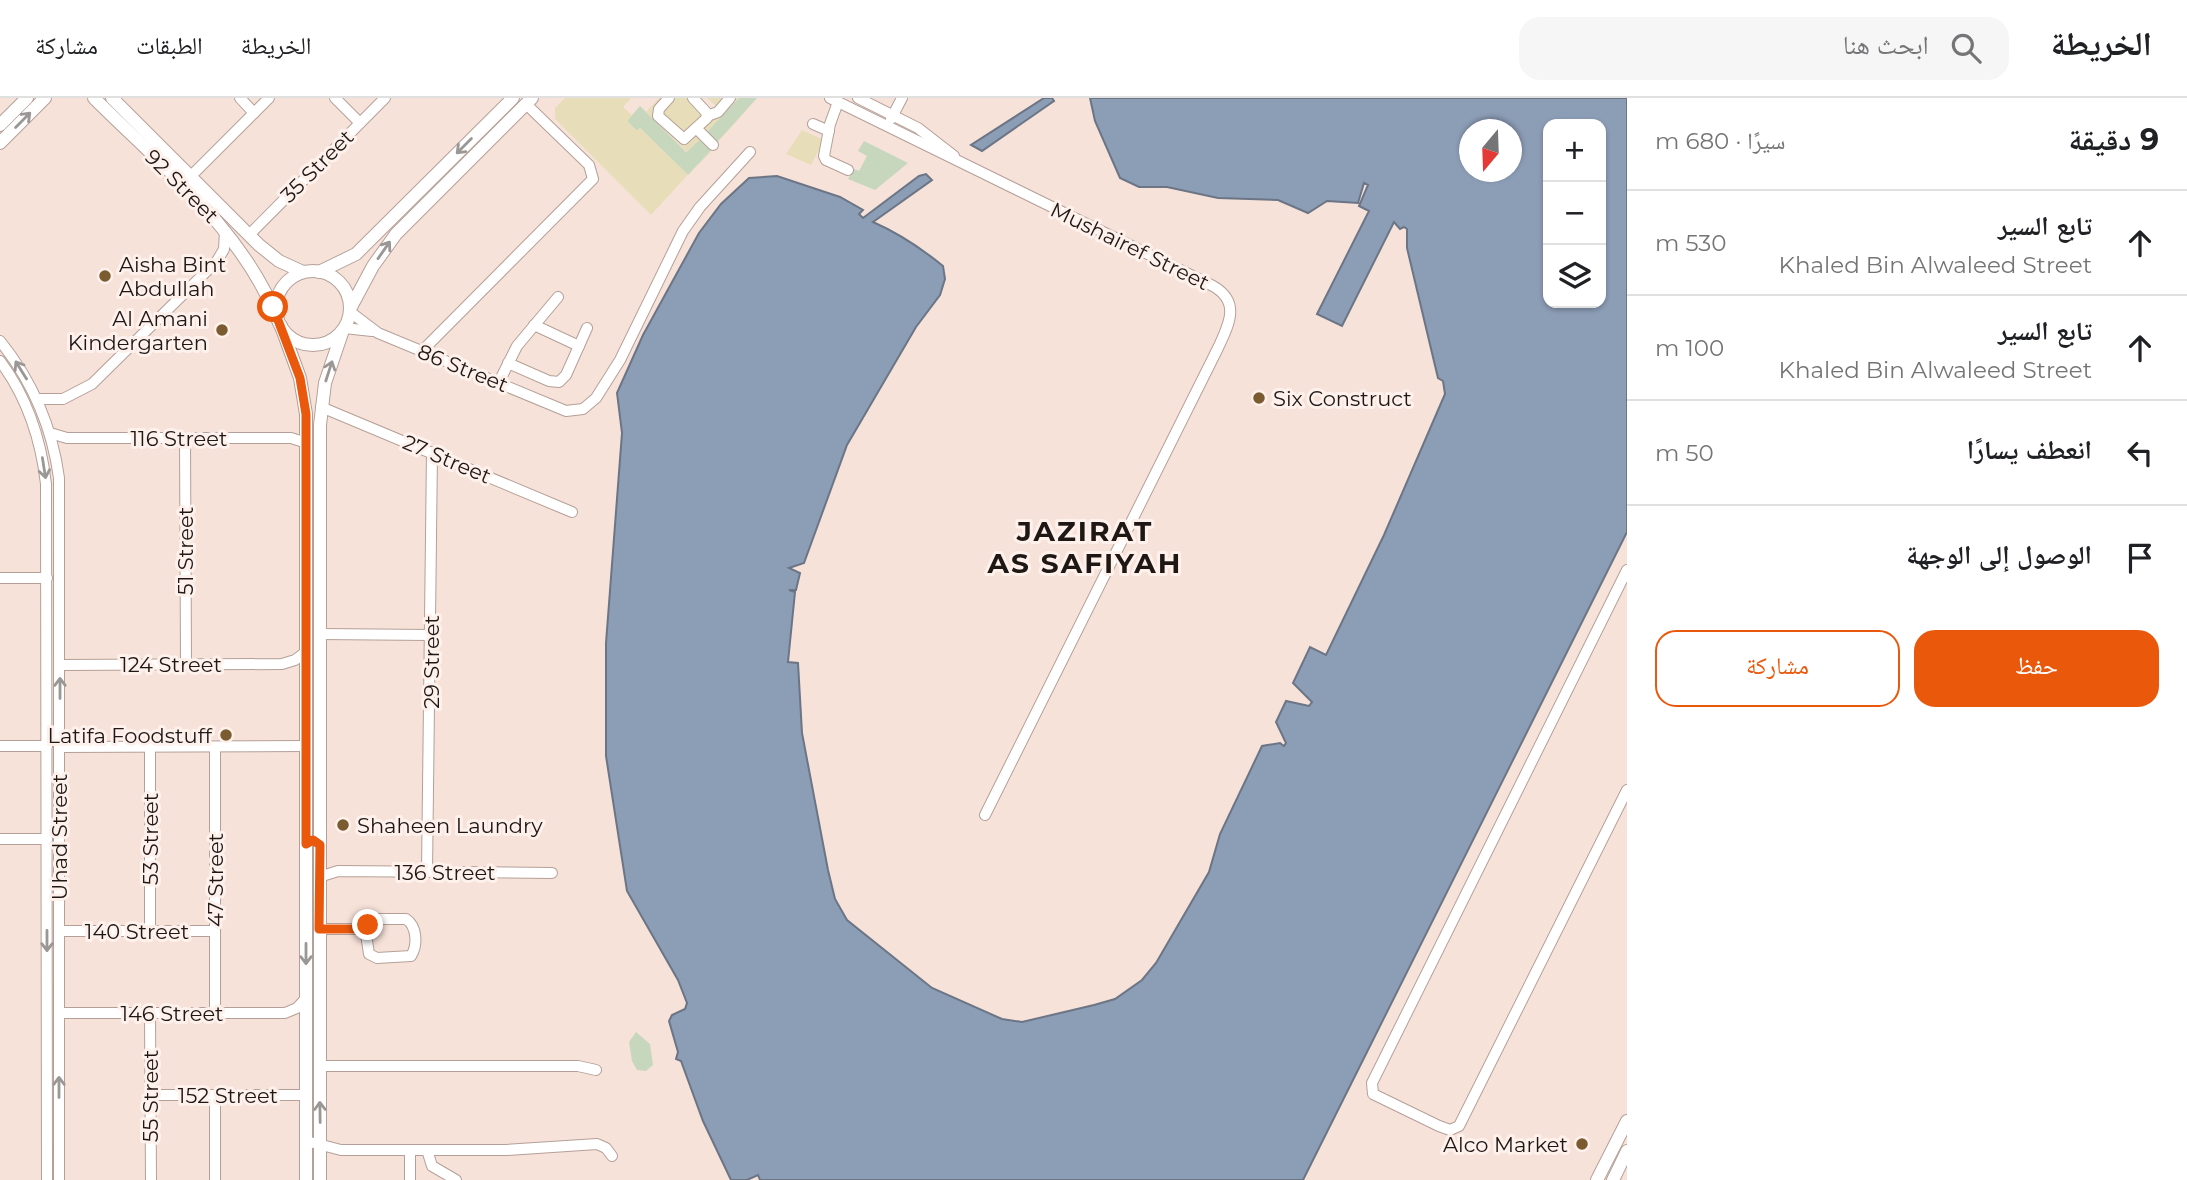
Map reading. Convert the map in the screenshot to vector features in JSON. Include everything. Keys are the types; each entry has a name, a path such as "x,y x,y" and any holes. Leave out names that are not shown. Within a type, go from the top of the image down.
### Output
{"main road":[{"path":"0,125 27,98"},
{"path":"0,143 45,98"},
{"path":"319,272 356,254 513,98"},
{"name":"92 Street","path":"102,99 191,176 279,261 303,272"},
{"name":"92 Street","path":"102,99 225,229 250,262 279,323 303,390 307,443 307,746 313,825"},
{"path":"306,1180 306,844 313,825 320,634 321,407 350,310 389,242 529,101"},
{"path":"343,329 323,343 311,345 299,342 279,323 276,300 293,276 303,272 319,272 329,275 344,289 350,310"},
{"path":"313,825 320,845 320,1180"},
{"path":"306,844 313,840 320,845"},
{"path":"1597,1180 1627,1121"},
{"path":"1619,1171 1627,1151"}],"street":[{"path":"240,98 254,113"},
{"path":"191,176 269,98"},
{"path":"335,98 360,123"},
{"name":"35 Street","path":"249,234 385,98"},
{"path":"668,98 659,109 660,119 681,138 687,138 707,116 718,112 730,98"},
{"path":"693,98 707,116"},
{"name":"Mushairef Street","path":"858,98 926,133 967,166"},
{"path":"880,108 889,107 902,98"},
{"path":"878,122 887,121 894,115 902,98"},
{"path":"902,98 902,113 907,122"},
{"path":"834,100 824,158 848,170"},
{"name":"Mushairef Street","path":"834,100 1221,291 1228,299 1231,317 1193,400 985,815"},
{"path":"422,351 593,179 592,170 529,101"},
{"path":"813,124 829,131"},
{"path":"697,129 713,145"},
{"name":"86 Street","path":"343,329 378,333 530,396 575,411 591,404 620,360 687,225 750,152"},
{"path":"43,412 56,401 78,393 100,377 217,261 226,242 225,229"},
{"path":"217,261 230,257 250,262"},
{"path":"499,382 508,363 534,325 558,297"},
{"name":"86 Street","path":"350,310 378,333"},
{"path":"534,325 579,346"},
{"path":"508,363 552,382 562,379 587,328"},
{"name":"Uhad Street","path":"0,341 21,369 43,412 54,450 60,493 59,931 53,966 47,1180"},
{"name":"Uhad Street","path":"0,361 22,397 40,448 46,484 47,839 53,966 59,1013 59,1180"},
{"path":"530,396 539,377"},
{"path":"37,399 56,401"},
{"name":"27 Street","path":"321,407 572,512"},
{"path":"291,438 306,429"},
{"name":"116 Street","path":"50,433 67,438 291,438 307,443"},
{"path":"54,450 67,438"},
{"name":"51 Street","path":"185,438 186,664"},
{"name":"29 Street","path":"426,872 432,452"},
{"path":"47,554 60,555"},
{"path":"1627,570 1371,1083 1374,1094 1439,1126 1450,1130 1459,1126 1627,789"},
{"path":"0,578 47,578"},
{"path":"320,634 431,635"},
{"name":"124 Street","path":"60,665 282,664 295,660 307,650"},
{"name":"124 Street","path":"282,664 296,669 307,678"},
{"path":"0,746 55,754 150,747 307,746"},
{"name":"53 Street","path":"150,747 150,931"},
{"name":"47 Street","path":"215,747 215,1013"},
{"path":"0,839 47,839"},
{"name":"136 Street","path":"320,871 552,873"},
{"path":"377,919 410,921 415,930 413,953 405,958 371,956 367,951 367,929 370,922 377,919"},
{"path":"319,929 367,929"},
{"name":"140 Street","path":"59,931 215,931"},
{"path":"285,1013 297,1008 306,998"},
{"name":"146 Street","path":"59,1013 285,1013"},
{"name":"55 Street","path":"150,1013 151,1180"},
{"path":"285,1013 306,1027"},
{"path":"319,1066 594,1065"},
{"name":"152 Street","path":"150,1095 306,1094"},
{"path":"215,1095 215,1180"},
{"path":"47,1122 59,1122"},
{"path":"306,1141 341,1150 506,1150 597,1144 606,1147 612,1156"},
{"path":"410,1150 410,1180"},
{"path":"427,1150 432,1166 456,1180"}],"green space":[{"path":"739,98 757,98 714,146 705,134"},
{"path":"640,106 686,152 699,140 711,151 688,175 640,128 637,131 627,121"},
{"path":"864,141 908,163 875,190 848,179 854,169 859,171 867,156 858,151"},
{"path":"636,1032 650,1044 653,1065 646,1071 637,1070 632,1061 629,1042"}],"sand":[{"path":"565,98 631,98 623,107 632,115 627,121 636,131 640,128 688,175 651,215 555,119 555,108"},
{"path":"659,98 695,98 712,114 718,108 707,98 722,98 718,103 720,105 727,98 739,98 705,134 714,145 758,98 711,150 699,140 687,152 646,112"},
{"path":"802,130 824,140 811,165 786,154"}],"water":[{"path":"1044,98 1052,98 1054,101 982,151 971,145"},
{"path":"1090,98 1627,98 1627,532 1303,1180 760,1180 758,1175 747,1180 731,1180 703,1121 681,1061 676,1059 678,1052 669,1021 672,1015 685,1009 687,1003 678,980 627,891 606,756 606,643 622,433 617,393 643,335 699,233 721,204 749,178 777,176 840,197 863,210 859,214 863,218 919,176 926,174 932,180 873,222 918,247 943,266 945,279 940,295 916,327 847,445 804,563 789,568 800,573 796,590 789,590 795,592 788,662 798,663 802,733 828,870 835,899 847,920 932,988 1002,1019 1022,1022 1115,999 1142,980 1156,963 1209,872 1220,834 1262,746 1280,743 1284,746 1286,743 1276,722 1286,701 1309,706 1312,702 1293,683 1310,647 1326,655 1384,535 1445,394 1443,381 1438,378 1407,248 1407,229 1404,227 1400,229 1394,222 1342,326 1317,314 1369,211 1359,206 1368,185 1364,183 1358,203 1327,201 1308,213 1278,200 1218,198 1167,187 1139,187 1120,178 1095,121"}],"place":[{"name":"Aisha Bint Abdullah","path":"105,276"},
{"name":"Al Amani Kindergarten","path":"222,330"},
{"name":"Six Construct","path":"1259,398"},
{"name":"Latifa Foodstuff","path":"226,735"},
{"name":"Shaheen Laundry","path":"343,825"},
{"name":"Alco Market","path":"1582,1144"}],"district":[{"name":"JAZIRAT AS SAFIYAH","path":"1085,547"}],"route":[{"path":"273,307 300,378 306,414 306,844 313,840 320,845 319,929 367,929 368,925"}]}
